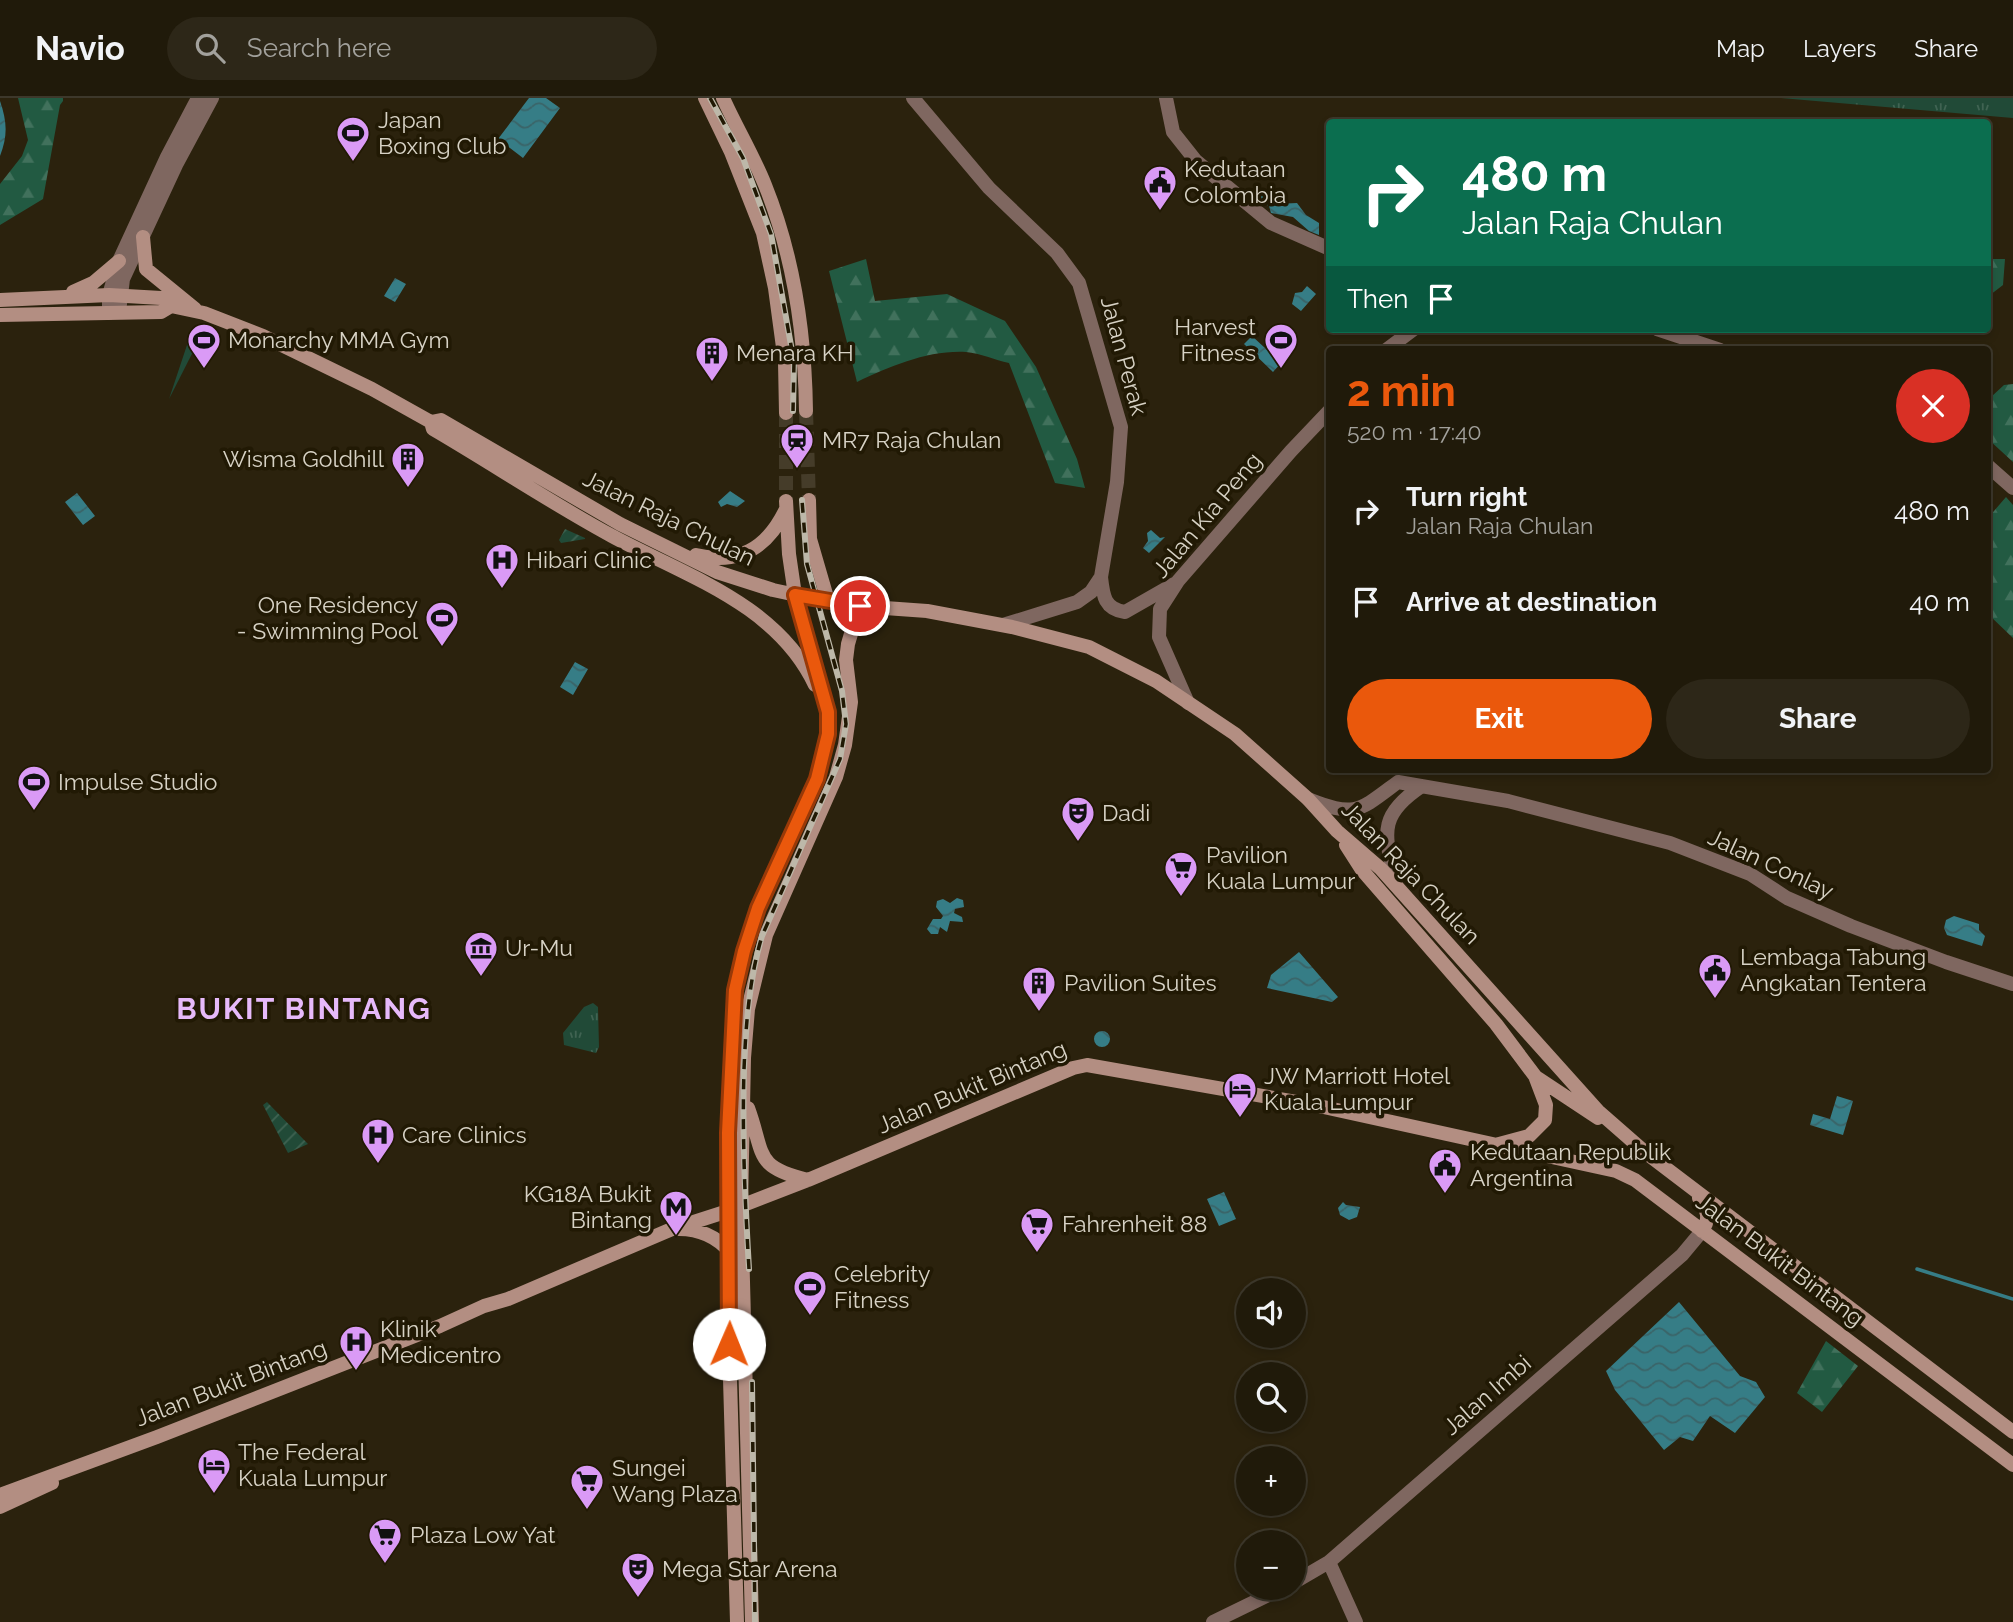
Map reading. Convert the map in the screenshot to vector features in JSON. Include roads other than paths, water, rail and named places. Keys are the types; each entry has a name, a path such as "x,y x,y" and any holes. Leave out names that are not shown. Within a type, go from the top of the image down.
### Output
{"main road":[{"path":"705,98 731,152 766,243 785,362 786,413"},
{"path":"723,98 764,184 783,239 802,328 806,411"},
{"path":"143,237 146,269 198,311"},
{"path":"58,296 93,283 119,261"},
{"name":"Jalan Raja Chulan","path":"0,300 114,295 160,298 171,306 198,311 231,322 281,344 431,422 441,420 589,506 717,572 751,584 843,605 927,611 1003,625 1089,647 1141,673 1235,734 1308,799 1337,831 1396,885 1598,1111"},
{"name":"Jalan Raja Chulan","path":"0,314 161,312 171,306"},
{"name":"Jalan Raja Chulan","path":"431,422 433,429 524,485 612,536 739,602 763,619 784,638 798,656 828,712"},
{"path":"809,500 810,539 828,601"},
{"path":"664,546 712,559 736,558 752,551 776,526 787,504 789,554 795,595 828,712 828,734 817,779 758,908 735,990 729,1108 752,1622"},
{"path":"737,1622 729,1344 730,1252 744,1098 748,1009 766,935 836,777 845,745 852,702 846,660 853,627 860,615 877,607"},
{"path":"1337,831 1362,870 1496,1024 1535,1076 1546,1105 1545,1119 1529,1136 1494,1145"},
{"name":"Jalan Bukit Bintang","path":"69,1469 440,1326 484,1306 508,1299 672,1229 808,1180 1073,1068 1087,1065 1319,1106 1615,1171 1635,1180 2013,1465"},
{"path":"1535,1076 1623,1133"},
{"path":"744,1098 766,1163 786,1175 808,1180"},
{"name":"Jalan Bukit Bintang","path":"1598,1111 1695,1190 2013,1432"},
{"path":"1695,1190 1708,1212 1707,1223 1702,1231"},
{"path":"672,1229 685,1229 711,1236 720,1240 730,1252"},
{"path":"0,1495 69,1469"},
{"path":"0,1507 57,1481 69,1469"}],"street":[{"path":"114,312 119,261 167,157 198,98"},
{"path":"114,295 171,175 212,98"},
{"name":"Jalan Perak","path":"913,98 989,188 1057,253 1083,292 1121,427 1117,482 1101,577"},
{"path":"1166,98 1173,132 1196,160 1271,223 1326,247"},
{"path":"1390,346 1408,333"},
{"path":"1669,333 1708,346"},
{"name":"Jalan Kia Peng","path":"1188,703 1163,647 1158,628 1160,609 1178,581 1326,414"},
{"path":"1991,469 2013,488"},
{"path":"1101,577 1106,602 1115,610 1125,612 1178,581"},
{"path":"1003,625 1077,602 1091,592 1101,577"},
{"name":"Jalan Conlay","path":"1308,799 1335,810 1355,810 1366,806 1398,782 1508,801 1670,843 1750,874 1787,898 1851,926 2013,984"},
{"path":"1396,885 1388,846 1390,817 1397,804 1422,786"},
{"name":"Jalan Imbi","path":"1306,1575 1329,1562 1682,1255 1702,1231"},
{"path":"1329,1562 1356,1622"},
{"path":"1213,1622 1258,1600"}],"water":[{"path":"529,98 546,98 560,108 523,158 498,139"},
{"path":"0,101 6,128 0,156"},
{"path":"1265,192 1276,204 1297,203 1306,215 1319,223 1319,235 1309,231 1293,217 1271,213 1269,206 1257,200 1258,193"},
{"path":"395,278 406,284 395,302 384,296"},
{"path":"1307,286 1316,294 1301,311 1292,304 1295,293 1302,292"},
{"path":"1252,336 1281,363 1273,372 1244,344"},
{"path":"730,491 745,501 737,507 727,504 721,507 718,502"},
{"path":"77,493 95,516 83,525 65,502"},
{"path":"1151,530 1160,538 1165,537 1149,553 1143,548 1148,541 1147,533"},
{"path":"575,662 588,669 573,695 560,687"},
{"path":"957,898 963,900 964,907 955,909 954,913 962,917 963,922 950,921 947,932 940,927 938,934 931,934 927,929 933,919 941,919 943,916 936,907 937,901 943,899 950,903"},
{"path":"1954,916 1979,924 1979,930 1985,936 1982,946 1947,935 1944,928 1946,920"},
{"path":"1299,952 1338,997 1332,1002 1267,988 1271,975"},
{"path":"1099,1031 1105,1031 1110,1039 1108,1045 1099,1047 1094,1042 1094,1036"},
{"path":"1837,1096 1853,1101 1843,1135 1810,1125 1813,1114 1830,1119"},
{"path":"1224,1192 1236,1219 1219,1226 1207,1199"},
{"path":"1343,1202 1360,1207 1357,1217 1349,1220 1340,1215 1338,1208"},
{"path":"1679,1302 1740,1376 1756,1382 1765,1397 1735,1433 1710,1416 1693,1441 1680,1437 1664,1450 1615,1390 1606,1371"}],"waterway":[{"path":"1917,1269 2013,1299"}],"tunnel":[{"path":"806,411 809,500"},
{"path":"786,413 786,501"}],"railway":[{"path":"710,98 743,158 771,234 794,362 793,411"},
{"path":"749,1269 743,1094 751,985 762,936 840,759 846,724 842,691 807,564 802,500"},
{"path":"752,1382 755,1622"}],"place":[{"name":"Japan Boxing Club","path":"353,163"},
{"name":"Kedutaan Colombia","path":"1160,212"},
{"name":"Monarchy MMA Gym","path":"204,370"},
{"name":"Harvest Fitness","path":"1281,370"},
{"name":"Menara KH","path":"712,383"},
{"name":"MR7 Raja Chulan","path":"797,470"},
{"name":"Wisma Goldhill","path":"408,489"},
{"name":"Hibari Clinic","path":"502,590"},
{"name":"One Residency - Swimming Pool","path":"442,648"},
{"name":"Impulse Studio","path":"34,812"},
{"name":"Dadi","path":"1078,843"},
{"name":"Pavilion Kuala Lumpur","path":"1181,898"},
{"name":"Ur-Mu","path":"481,978"},
{"name":"Lembaga Tabung Angkatan Tentera","path":"1715,1000"},
{"name":"Pavilion Suites","path":"1039,1013"},
{"name":"JW Marriott Hotel Kuala Lumpur","path":"1240,1119"},
{"name":"Care Clinics","path":"378,1165"},
{"name":"Kedutaan Republik Argentina","path":"1445,1195"},
{"name":"KG18A Bukit Bintang","path":"676,1237"},
{"name":"Fahrenheit 88","path":"1037,1254"},
{"name":"Celebrity Fitness","path":"810,1317"},
{"name":"Klinik Medicentro","path":"356,1372"},
{"name":"The Federal Kuala Lumpur","path":"214,1495"},
{"name":"Sungei Wang Plaza","path":"587,1511"},
{"name":"Plaza Low Yat","path":"385,1565"},
{"name":"Mega Star Arena","path":"638,1599"}],"district":[{"name":"BUKIT BINTANG","path":"304,1009"}]}
